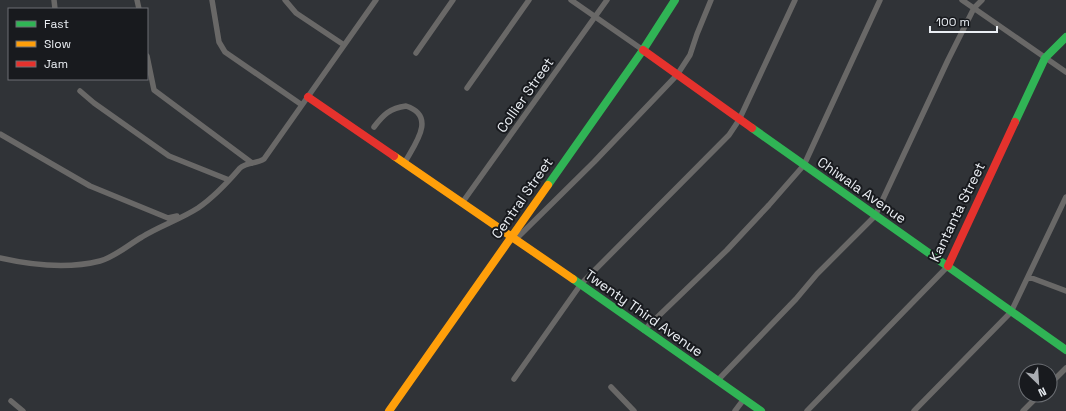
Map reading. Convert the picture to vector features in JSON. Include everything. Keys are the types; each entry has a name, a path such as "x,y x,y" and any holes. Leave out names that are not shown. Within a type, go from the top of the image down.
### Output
{"street":[{"path":"212,0 219,42 225,52 302,105"},
{"path":"286,0 296,14 344,46"},
{"path":"0,258 19,262 49,264 81,264 101,261 122,250 143,236 199,207 240,168 264,159 376,0"},
{"path":"416,53 453,0"},
{"path":"468,88 529,0"},
{"path":"571,0 643,50"},
{"name":"Collier Street","path":"462,203 607,0"},
{"name":"Central Street","path":"389,411 514,238 643,50 675,0"},
{"path":"514,238 594,162 677,75 690,55 711,0"},
{"path":"514,379 581,284 729,135 739,120 795,0"},
{"path":"644,330 727,250 804,165 880,0"},
{"path":"962,0 1066,72"},
{"path":"718,380 796,299 817,274 875,216 974,8 982,0"},
{"name":"Kantanta Street","path":"807,411 948,266 1046,58 1066,37"},
{"name":"Chiwala Avenue","path":"643,50 739,120 1066,350"},
{"path":"148,62 152,84 158,95 252,163"},
{"path":"80,91 94,103 169,156 229,180"},
{"name":"Twenty Third Avenue","path":"308,97 405,162 761,411"},
{"path":"374,127 385,114 394,108 406,106 418,113 422,123 422,131 405,162"},
{"path":"0,134 90,186 168,218 184,215"},
{"path":"914,411 1011,312 1066,197"},
{"path":"1029,277 1066,291"},
{"path":"1058,376 1066,368"},
{"path":"611,387 634,411"},
{"path":"735,411 744,399"},
{"path":"11,401 23,411"},
{"path":"1024,411 1032,403"}],"traffic: fast":[{"path":"548,185 643,50 675,0"},
{"path":"1015,122 1045,58 1066,37"},
{"path":"752,128 1066,350"},
{"path":"573,279 761,411"}],"traffic: slow":[{"path":"394,156 573,279"},
{"path":"389,411 548,185"}],"traffic: jam":[{"path":"643,50 752,128"},
{"path":"308,97 394,156"},
{"path":"948,266 1015,122"}]}
